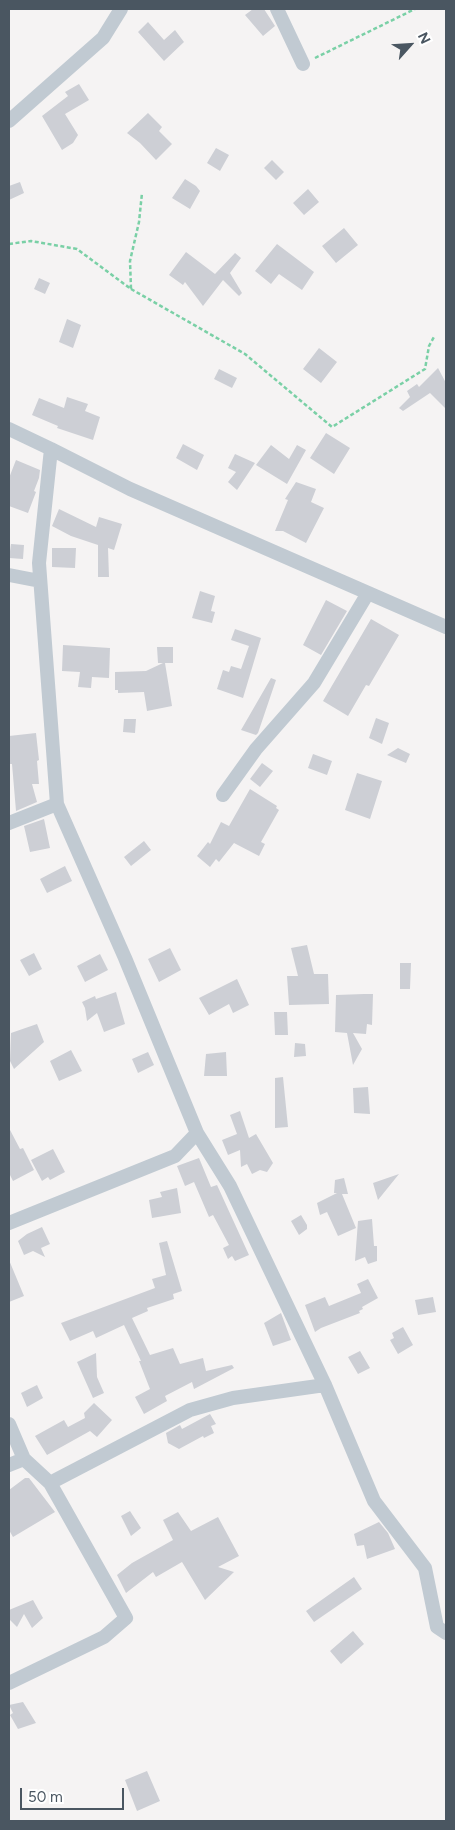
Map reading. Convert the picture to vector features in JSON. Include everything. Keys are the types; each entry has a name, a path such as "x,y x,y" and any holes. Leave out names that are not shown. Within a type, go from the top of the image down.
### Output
{"street":[{"path":"9,121 102,38 121,9"},
{"path":"277,9 303,64"},
{"path":"9,429 130,489 446,627"},
{"path":"51,449 39,562 56,804 125,958 197,1133 230,1186 325,1385 374,1501 425,1568 437,1627 446,1633"},
{"path":"9,575 40,580"},
{"path":"223,795 256,749 314,683 368,593"},
{"path":"9,823 56,804"},
{"path":"9,1223 175,1156 197,1133"},
{"path":"50,1484 190,1410 233,1398 325,1385"},
{"path":"9,1424 24,1459 50,1484 126,1618 104,1637 9,1683"},
{"path":"9,1465 24,1459"}],"path":[{"path":"303,64 335,50 414,9"},
{"path":"130,289 130,261 140,222 142,193"},
{"path":"9,244 31,241 77,249 130,289 245,354 332,427 425,369 434,337"}],"building":[{"path":"253,9 264,9 275,26 263,36 245,15"},
{"path":"148,22 164,40 175,30 184,42 164,61 138,32"},
{"path":"79,84 89,100 65,114 78,135 73,143 62,150 42,116 68,96 65,92"},
{"path":"148,113 162,127 159,131 172,144 156,160 140,143 127,133"},
{"path":"216,148 229,155 220,171 207,163"},
{"path":"272,160 284,172 276,180 264,168"},
{"path":"185,179 200,191 190,209 172,198"},
{"path":"20,182 24,193 9,200 9,186"},
{"path":"308,189 319,202 304,215 293,203"},
{"path":"344,228 358,245 336,263 322,246"},
{"path":"277,244 314,272 302,290 279,274 271,284 255,271"},
{"path":"186,252 215,274 235,253 241,258 230,273 242,293 239,296 223,280 203,306 185,282 183,285 169,275"},
{"path":"39,278 50,283 45,294 34,289"},
{"path":"67,319 81,325 73,348 59,342"},
{"path":"319,348 337,362 321,383 303,369"},
{"path":"438,368 446,383 446,409 430,393 403,411 399,408 410,397 407,391 417,384 419,387"},
{"path":"219,369 237,378 232,388 214,379"},
{"path":"67,397 88,404 85,411 100,417 93,440 57,428 58,426 32,415 39,398 64,408"},
{"path":"326,433 350,448 334,474 310,458"},
{"path":"183,444 204,455 197,470 176,458"},
{"path":"271,445 289,459 297,445 306,450 287,484 256,465"},
{"path":"235,454 255,463 237,490 228,482 236,472 228,468"},
{"path":"16,460 40,470 34,491 36,492 28,513 9,506 9,478"},
{"path":"296,482 316,489 311,502 324,508 306,543 283,531 275,531 288,500 285,499"},
{"path":"59,509 96,527 99,517 122,524 114,550 108,548 109,577 98,577 98,545 71,536 52,526"},
{"path":"11,544 24,545 23,559 9,558"},
{"path":"52,548 76,548 75,568 52,567"},
{"path":"200,591 215,596 211,611 215,612 212,623 192,618"},
{"path":"326,600 347,611 321,655 303,645"},
{"path":"371,619 399,635 369,686 366,685 348,716 323,701"},
{"path":"235,629 261,638 243,698 217,689 223,670 229,672 231,666 241,669 249,646 231,640"},
{"path":"63,645 110,648 109,678 92,677 91,688 78,687 80,672 62,671"},
{"path":"157,647 173,647 173,663 165,663 172,706 147,711 144,692 118,693 118,690 115,690 115,672 146,671 163,663 158,663"},
{"path":"271,678 276,680 258,733 256,735 241,730"},
{"path":"376,718 389,723 382,744 369,738"},
{"path":"124,719 136,719 135,733 123,732"},
{"path":"36,733 39,784 32,784 37,802 16,811 12,764 9,764 9,736"},
{"path":"398,748 410,754 406,763 387,755"},
{"path":"313,754 332,761 327,775 308,768"},
{"path":"262,763 273,771 260,787 250,779"},
{"path":"357,773 382,781 370,819 345,810"},
{"path":"250,789 277,806 276,808 279,810 261,842 265,844 259,856 234,843 219,862 216,859 210,867 197,856 208,842 210,844 221,822 229,826"},
{"path":"44,819 50,848 30,852 24,826"},
{"path":"144,841 151,850 131,866 124,857"},
{"path":"65,866 72,881 47,893 40,879"},
{"path":"307,945 314,974 328,974 329,1004 289,1005 287,976 298,976 291,948"},
{"path":"170,948 181,970 159,982 148,959"},
{"path":"34,953 42,969 29,976 20,960"},
{"path":"100,954 108,970 85,982 77,966"},
{"path":"400,963 411,963 410,989 400,989"},
{"path":"237,979 249,1005 233,1013 229,1004 209,1015 199,998"},
{"path":"116,992 125,1024 104,1032 97,1013 87,1021 82,1002 95,996 96,999"},
{"path":"373,994 372,1025 367,1024 366,1034 353,1033 362,1049 353,1065 347,1033 335,1032 336,995"},
{"path":"274,1012 287,1012 288,1035 275,1035"},
{"path":"37,1024 44,1042 14,1069 10,1061 11,1033"},
{"path":"295,1043 305,1044 306,1056 294,1057"},
{"path":"71,1050 82,1071 59,1081 50,1061"},
{"path":"148,1052 154,1065 138,1073 132,1059"},
{"path":"226,1052 227,1076 204,1076 206,1054"},
{"path":"283,1077 288,1127 275,1128 275,1078"},
{"path":"368,1087 370,1114 354,1113 353,1088"},
{"path":"240,1111 249,1138 256,1134 273,1163 267,1172 260,1170 252,1174 247,1164 241,1167 240,1150 228,1155 222,1140 237,1134 230,1115"},
{"path":"9,1128 20,1149 23,1148 34,1170 13,1181 9,1173"},
{"path":"53,1149 65,1172 50,1180 48,1177 42,1181 31,1160"},
{"path":"199,1158 211,1187 217,1185 249,1255 235,1261 232,1256 228,1259 223,1248 229,1245 213,1215 209,1217 194,1182 185,1186 177,1166"},
{"path":"399,1174 378,1200 373,1183"},
{"path":"344,1178 348,1194 342,1194 356,1228 338,1236 327,1212 320,1215 317,1203 337,1193 334,1193 335,1180"},
{"path":"177,1188 181,1213 152,1218 149,1200 162,1197 160,1192"},
{"path":"301,1215 307,1225 307,1229 299,1235 291,1221"},
{"path":"372,1219 374,1246 377,1246 377,1261 368,1264 365,1257 355,1261 358,1221"},
{"path":"42,1227 50,1244 41,1248 45,1257 33,1251 24,1255 18,1241 27,1234"},
{"path":"167,1241 182,1291 173,1294 174,1299 147,1308 148,1311 132,1318 150,1355 173,1348 180,1364 203,1358 206,1371 232,1365 234,1368 194,1389 192,1382 165,1396 167,1401 144,1414 135,1397 150,1389 139,1361 141,1361 124,1325 96,1338 93,1331 70,1341 61,1323 155,1288 152,1279 166,1275 159,1243"},
{"path":"9,1260 24,1296 9,1302"},
{"path":"368,1279 378,1298 362,1307 363,1309 359,1311 360,1313 315,1332 305,1305 325,1297 329,1306 361,1293 357,1284"},
{"path":"433,1297 436,1312 418,1315 415,1300"},
{"path":"281,1313 291,1340 273,1346 264,1323"},
{"path":"403,1327 413,1345 398,1354 390,1340 394,1338 392,1333"},
{"path":"360,1351 370,1368 358,1374 348,1357"},
{"path":"96,1353 97,1377 104,1393 93,1398 77,1362"},
{"path":"37,1385 43,1398 27,1407 21,1393"},
{"path":"94,1403 112,1420 97,1437 90,1431 47,1455 35,1436 64,1420 68,1427 85,1418 84,1413"},
{"path":"210,1414 216,1424 211,1426 214,1433 204,1438 203,1436 179,1449 168,1443 166,1433 180,1425 182,1429"},
{"path":"25,1478 29,1478 55,1512 13,1537 9,1530 9,1490"},
{"path":"130,1511 141,1528 131,1536 121,1516"},
{"path":"178,1512 191,1531 218,1517 239,1556 218,1567 234,1572 205,1600 182,1562 156,1577 153,1572 126,1593 117,1575 132,1563 173,1540 163,1520"},
{"path":"379,1522 388,1533 395,1549 367,1559 364,1545 357,1546 354,1534"},
{"path":"354,1577 362,1589 314,1622 306,1611"},
{"path":"33,1600 43,1618 32,1628 24,1614 17,1627 9,1619 9,1610"},
{"path":"353,1631 364,1644 341,1664 330,1651"},
{"path":"23,1702 36,1723 18,1729 10,1715 13,1713 9,1705"},
{"path":"147,1771 160,1801 137,1811 125,1780"}]}
